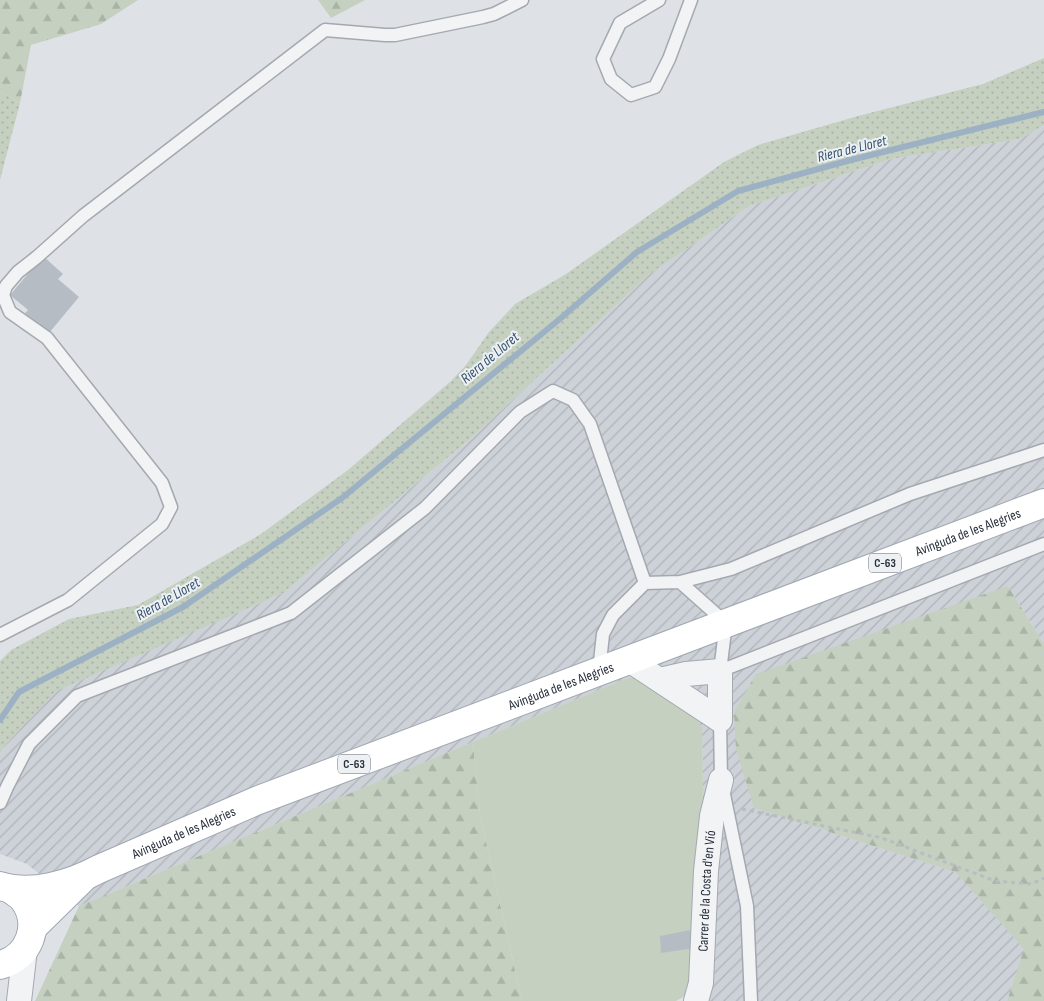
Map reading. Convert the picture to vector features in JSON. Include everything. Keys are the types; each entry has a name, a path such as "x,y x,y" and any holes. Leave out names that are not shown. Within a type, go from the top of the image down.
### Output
{"main road":[{"name":"Avinguda de les Alegries","path":"83,878 99,869 256,801 1044,503"},
{"name":"C-63","path":"3,886 46,888 83,878"},
{"name":"C-63","path":"29,938 83,878"},
{"path":"0,965 17,958 29,938 30,912 23,900 3,886"}],"street":[{"path":"629,660 720,720"},
{"path":"660,680 686,674 720,671 720,720"},
{"name":"Carrer de la Costa d'en Vió","path":"696,1001 701,983 706,871 712,816 721,780"},
{"path":"19,1001 29,938"}],"lane":[{"path":"0,635 68,600 162,524 171,507 162,483 47,338 10,312 3,295 6,286 18,272 83,216 325,30 395,35 484,17 522,0"},
{"path":"659,0 620,23 603,59 611,79 631,95 655,87 669,59 691,0"},
{"path":"0,803 29,744 77,696 291,613 425,508 520,412 553,392 573,400 590,424 645,583"},
{"path":"599,671 603,634 613,615 645,583 680,582 732,569 910,494 1044,450"},
{"path":"680,582 726,623 720,671 1044,544"},
{"path":"720,720 721,780 747,906 751,1001"}],"path":[{"path":"726,808 744,809 882,838 995,881 1031,884 1044,878"}],"shaded area":[{"path":"1044,125 1044,644 1008,586 754,808 955,872 1025,949 1007,1001 684,1001 687,995 699,910 703,790 702,726 630,677 79,906 27,864 0,854 0,754 3,747 55,691 283,593 470,439 650,274 749,206 891,159 1020,139"}],"green space":[{"path":"0,0 138,0 101,24 31,45 20,103 0,92"},
{"path":"318,0 365,0 331,18"},
{"path":"1044,58 1044,125 1020,139 891,159 749,206 650,274 470,439 283,593 56,691 3,747 0,754 0,661 11,650 69,619 138,605 261,534 348,470 451,381 466,365 489,332 515,304 566,274 724,162 758,145 858,116 983,84"},
{"path":"0,92 20,103 0,180"},
{"path":"1008,586 1044,644 1044,1001 1007,1001 1024,949 955,872 754,808 736,749 734,712 756,674"},
{"path":"630,677 682,703 702,726 703,790 696,963 687,995 676,1001 522,1001 480,815 473,742"},
{"path":"473,742 480,815 522,1001 35,1001 79,906"}],"building":[{"path":"43,256 63,274 58,279 79,297 49,333 25,313 28,310 10,295"},
{"path":"690,930 694,948 661,953 660,936"}],"waterway":[{"name":"Riera de Lloret","path":"0,720 19,692 183,607 342,498 561,318 637,252 738,191 851,160 1044,112"}]}
